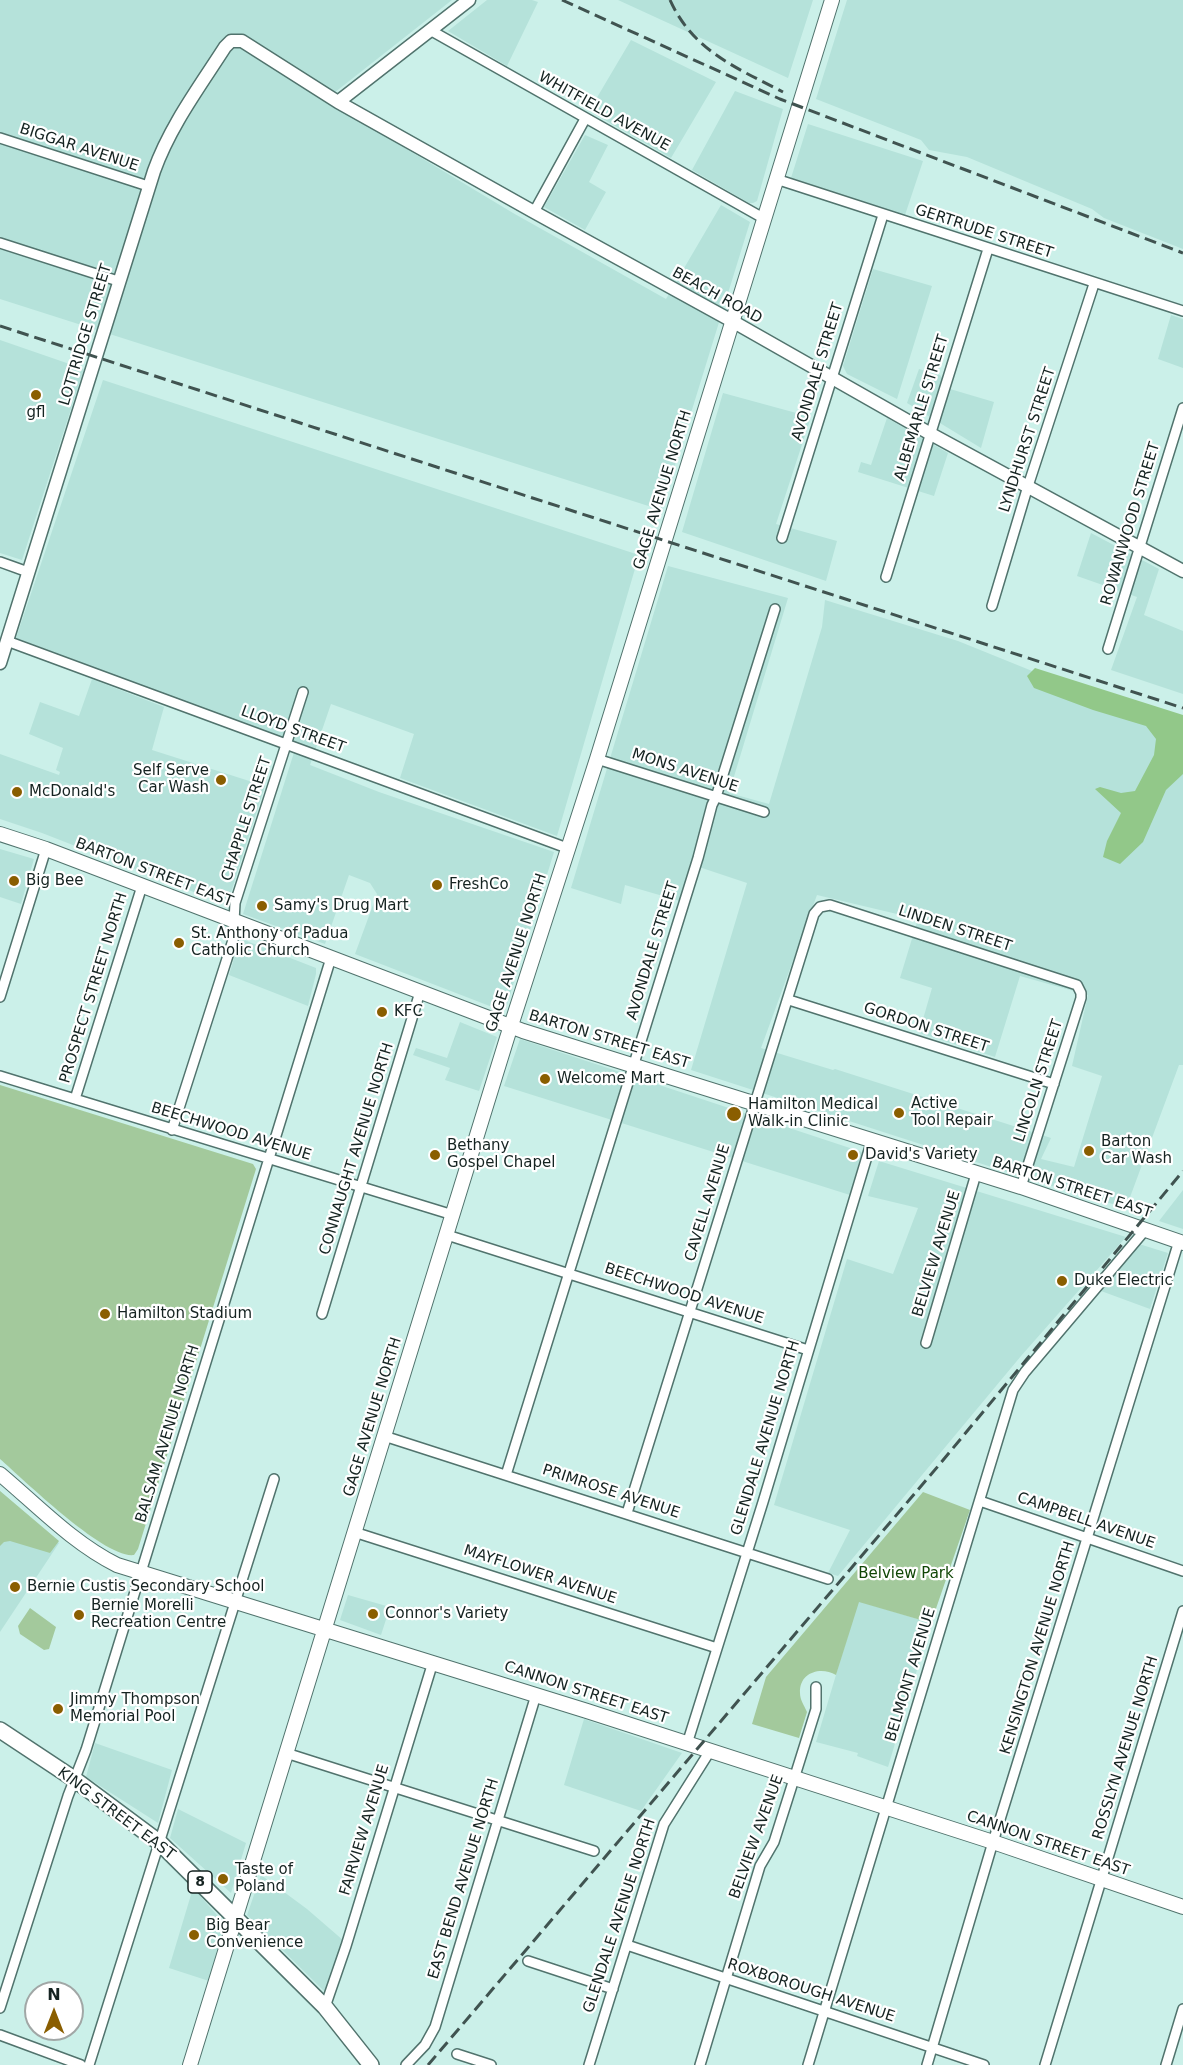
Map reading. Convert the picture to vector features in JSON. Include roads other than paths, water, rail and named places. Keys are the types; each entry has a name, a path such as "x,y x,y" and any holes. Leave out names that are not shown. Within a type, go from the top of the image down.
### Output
{"main road":[{"name":"GAGE AVENUE NORTH","path":"190,2065 832,0"},
{"name":"BARTON STREET EAST","path":"0,834 46,849 511,1027 1021,1187 1181,1242"},
{"name":"CANNON STREET EAST","path":"0,1474 69,1534 98,1555 117,1565 536,1695 993,1842 1183,1907"},
{"name":"KING STREET EAST","path":"0,1730 74,1779 160,1843 325,2007 371,2065"}],"street":[{"path":"338,102 469,0"},
{"name":"WHITFIELD AVENUE","path":"430,30 763,218"},
{"name":"BEACH ROAD","path":"242,40 338,102 929,433 1183,571"},
{"name":"LOTTRIDGE STREET","path":"0,663 118,281 160,154 231,41 242,40"},
{"path":"534,212 585,119"},
{"name":"BIGGAR AVENUE","path":"0,138 148,186"},
{"name":"GERTRUDE STREET","path":"776,180 1183,311"},
{"name":"AVONDALE STREET","path":"782,538 884,215"},
{"path":"0,243 118,281"},
{"name":"ALBEMARLE STREET","path":"886,577 988,249"},
{"name":"LYNDHURST STREET","path":"992,606 1028,486 1094,284"},
{"name":"ROWANWOOD STREET","path":"1108,649 1183,408"},
{"path":"0,562 28,572"},
{"name":"AVONDALE STREET","path":"506,1474 570,1274 698,858 712,805 775,609"},
{"name":"LLOYD STREET","path":"8,641 567,848"},
{"name":"CHAPPLE STREET","path":"172,1130 233,940 235,903 303,692"},
{"name":"MONS AVENUE","path":"597,759 764,812"},
{"path":"0,997 46,849"},
{"name":"PROSPECT STREET NORTH","path":"75,1099 142,886"},
{"name":"LINDEN STREET","path":"823,906 830,905 1077,985"},
{"name":"CAVELL AVENUE","path":"627,1513 814,914 823,906"},
{"name":"BALSAM AVENUE NORTH","path":"0,2008 74,1779 86,1750 331,958"},
{"name":"LINCOLN STREET","path":"1021,1187 1081,998 1077,985"},
{"name":"CONNAUGHT AVENUE NORTH","path":"322,1314 420,992"},
{"name":"GORDON STREET","path":"789,1000 1054,1084"},
{"name":"BEECHWOOD AVENUE","path":"0,1076 453,1215"},
{"name":"GLENDALE AVENUE NORTH","path":"687,1744 872,1140"},
{"name":"BELVIEW AVENUE","path":"926,1343 976,1174"},
{"name":"BELMONT AVENUE","path":"808,2065 1013,1390 1025,1372 1146,1229"},
{"name":"BEECHWOOD AVENUE","path":"447,1235 808,1350"},
{"name":"KENSINGTON AVENUE NORTH","path":"927,2065 993,1842 1181,1242"},
{"name":"PRIMROSE AVENUE","path":"384,1436 828,1579"},
{"path":"89,2065 274,1479"},
{"name":"CAMPBELL AVENUE","path":"980,1501 1183,1571"},
{"name":"MAYFLOWER AVENUE","path":"354,1532 717,1648"},
{"name":"ROSSLYN AVENUE NORTH","path":"1045,2065 1183,1611"},
{"name":"FAIRVIEW AVENUE","path":"325,2007 346,1946 433,1662"},
{"name":"BELVIEW AVENUE","path":"700,2065 760,1866 774,1842 816,1709 816,1687"},
{"name":"EAST BEND AVENUE NORTH","path":"406,2065 425,2044 435,2027 536,1695"},
{"name":"GLENDALE AVENUE NORTH","path":"589,2065 664,1824 710,1751"},
{"path":"286,1753 594,1851"},
{"name":"ROXBOROUGH AVENUE","path":"627,1945 984,2065"},
{"path":"528,1961 613,1989"},
{"path":"1166,2065 1183,2010"},
{"path":"0,2035 81,2065"},
{"path":"457,2054 491,2065"}],"railway":[{"path":"562,0 780,99 1183,253"},
{"path":"670,0 691,33 704,45 733,66 783,92"},
{"path":"0,326 1183,708"},
{"path":"428,2065 939,1465 1183,1171"}],"place":[{"name":"gfl","path":"36,395"},
{"name":"Self Serve Car Wash","path":"221,780"},
{"name":"McDonald's","path":"17,792"},
{"name":"Big Bee","path":"14,881"},
{"name":"FreshCo","path":"437,885"},
{"name":"Samy's Drug Mart","path":"262,906"},
{"name":"St. Anthony of Padua Catholic Church","path":"179,943"},
{"name":"KFC","path":"382,1012"},
{"name":"Welcome Mart","path":"545,1079"},
{"name":"Active Tool Repair","path":"899,1113"},
{"name":"Hamilton Medical Walk-in Clinic","path":"734,1114"},
{"name":"Barton Car Wash","path":"1089,1151"},
{"name":"Bethany Gospel Chapel","path":"435,1155"},
{"name":"David's Variety","path":"853,1155"},
{"name":"Duke Electric","path":"1062,1281"},
{"name":"Hamilton Stadium","path":"105,1314"},
{"name":"Bernie Custis Secondary School","path":"15,1587"},
{"name":"Connor's Variety","path":"373,1614"},
{"name":"Bernie Morelli Recreation Centre","path":"79,1615"},
{"name":"Jimmy Thompson Memorial Pool","path":"58,1709"},
{"name":"Taste of Poland","path":"223,1879"},
{"name":"Big Bear Convenience","path":"194,1935"}],"park label":[{"name":"Belview Park","path":"906,1574"}]}
